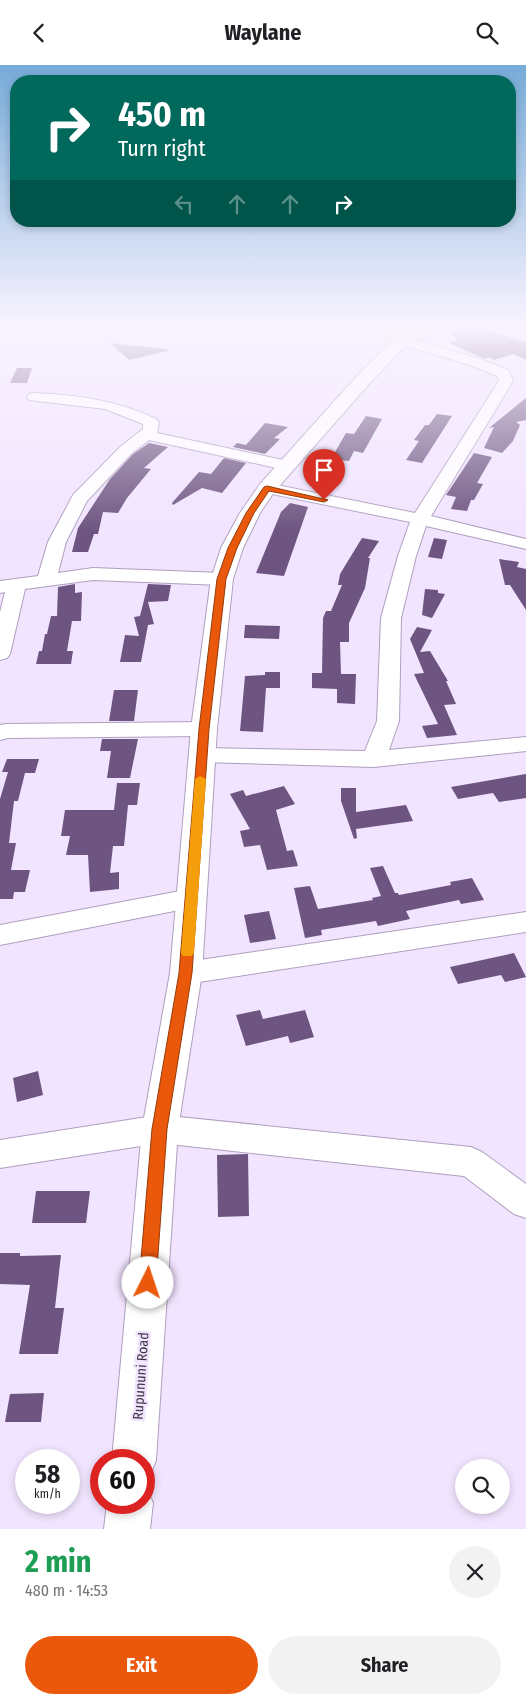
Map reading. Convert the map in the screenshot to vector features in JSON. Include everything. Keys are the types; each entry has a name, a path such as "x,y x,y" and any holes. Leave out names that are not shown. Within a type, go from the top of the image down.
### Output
{"main road":[{"name":"Rupununi Road","path":"135,1449 160,1129 186,973 203,742 222,579 232,548 250,513 267,488 347,394"},
{"path":"127,1529 129,1514"}],"street":[{"path":"374,759 388,721 391,618 406,556 420,519 497,394"},
{"path":"34,397 78,399 118,407 151,422 151,430 126,450 79,499 57,542 47,579"},
{"path":"146,435 286,465"},
{"path":"267,488 420,519 526,544"},
{"path":"0,654 8,586 93,574 222,579"},
{"path":"0,733 6,731 203,742 374,759 526,744"},
{"path":"0,935 191,899"},
{"path":"186,973 526,922"},
{"path":"0,1154 160,1129 471,1162 526,1203"}],"building":[{"path":"526,398 526,420 516,422 520,425 513,441 502,453 484,448 494,427 489,428"},
{"path":"437,414 452,416 422,463 406,460 419,441 414,440 425,425 429,425"},
{"path":"366,416 382,419 363,453 354,451 349,461 331,459 346,433 354,434"},
{"path":"265,423 288,427 274,438 280,439 265,454 233,447 237,443 246,445"},
{"path":"149,443 168,447 144,468 151,469 127,498 118,513 103,512 98,534 94,534 88,552 72,552 78,528 110,479 133,454"},
{"path":"474,453 492,457 477,483 483,484 474,500 471,500 467,511 451,509 456,497 446,495"},
{"path":"224,458 246,463 222,493 202,488 173,505 172,503 199,472 211,474"},
{"path":"290,503 308,507 284,576 256,573 281,512"},
{"path":"362,538 379,541 368,558 370,558 365,588 349,623 349,642 340,642 341,674 356,674 355,704 337,703 337,689 312,688 312,673 322,673 323,618 326,611 331,611 342,585 338,585 340,574"},
{"path":"434,538 447,540 442,559 428,557"},
{"path":"499,559 519,562 517,567 526,569 526,610 510,585 505,585"},
{"path":"75,584 75,593 82,592 81,621 72,621 67,651 73,651 71,664 36,664 39,651 42,651 51,616 57,616 58,587"},
{"path":"148,584 171,585 168,601 148,602 154,624 148,625 141,662 120,662 125,635 139,636 134,617 140,616"},
{"path":"425,589 438,590 438,593 445,594 432,618 422,615"},
{"path":"245,625 280,626 279,639 244,638"},
{"path":"417,627 432,630 420,652 430,651 448,681 446,681 456,704 444,705 457,735 427,738 422,726 438,724 414,674 424,673 410,639"},
{"path":"265,672 280,672 280,688 266,688 263,732 240,731 245,676 265,675"},
{"path":"114,690 138,690 134,721 109,721"},
{"path":"102,739 138,739 130,778 107,778 111,751 100,751"},
{"path":"7,759 39,759 35,773 25,773 18,801 14,801 9,843 16,843 11,870 30,870 25,892 14,892 13,899 0,899 0,799 8,772 2,772"},
{"path":"526,774 526,798 499,802 493,793 458,799 451,787"},
{"path":"117,783 140,783 137,805 128,805 124,846 113,846 110,873 119,872 119,889 90,892 88,855 66,855 70,836 61,836 65,810 114,810"},
{"path":"284,786 295,804 276,810 287,851 293,850 298,866 267,870 260,845 244,847 240,831 250,829 230,794 243,790 246,796"},
{"path":"341,788 356,788 356,812 406,805 413,821 356,829 357,838 354,839 341,801"},
{"path":"383,866 395,893 399,895 451,885 450,882 472,878 484,900 461,904 459,900 406,911 410,919 378,926 376,921 321,930 322,935 305,938 294,888 310,886 318,909 373,900 372,898 381,896 370,868"},
{"path":"269,911 276,939 250,943 244,915"},
{"path":"514,953 526,977 505,982 501,975 458,984 450,967"},
{"path":"260,1010 263,1019 305,1010 314,1037 290,1043 288,1036 246,1046 236,1015"},
{"path":"38,1071 43,1095 17,1102 13,1078"},
{"path":"248,1154 249,1216 218,1217 217,1155"},
{"path":"36,1191 90,1191 86,1223 32,1223"},
{"path":"0,1253 20,1253 20,1256 61,1255 55,1308 64,1308 58,1354 19,1354 30,1285 0,1284"},
{"path":"44,1393 41,1422 5,1422 10,1394"}],"slow traffic":[{"path":"187,953 200,779"}],"route":[{"path":"148,1283 160,1129 186,973 204,729 222,579 232,548 250,513 267,488 324,500"}]}
